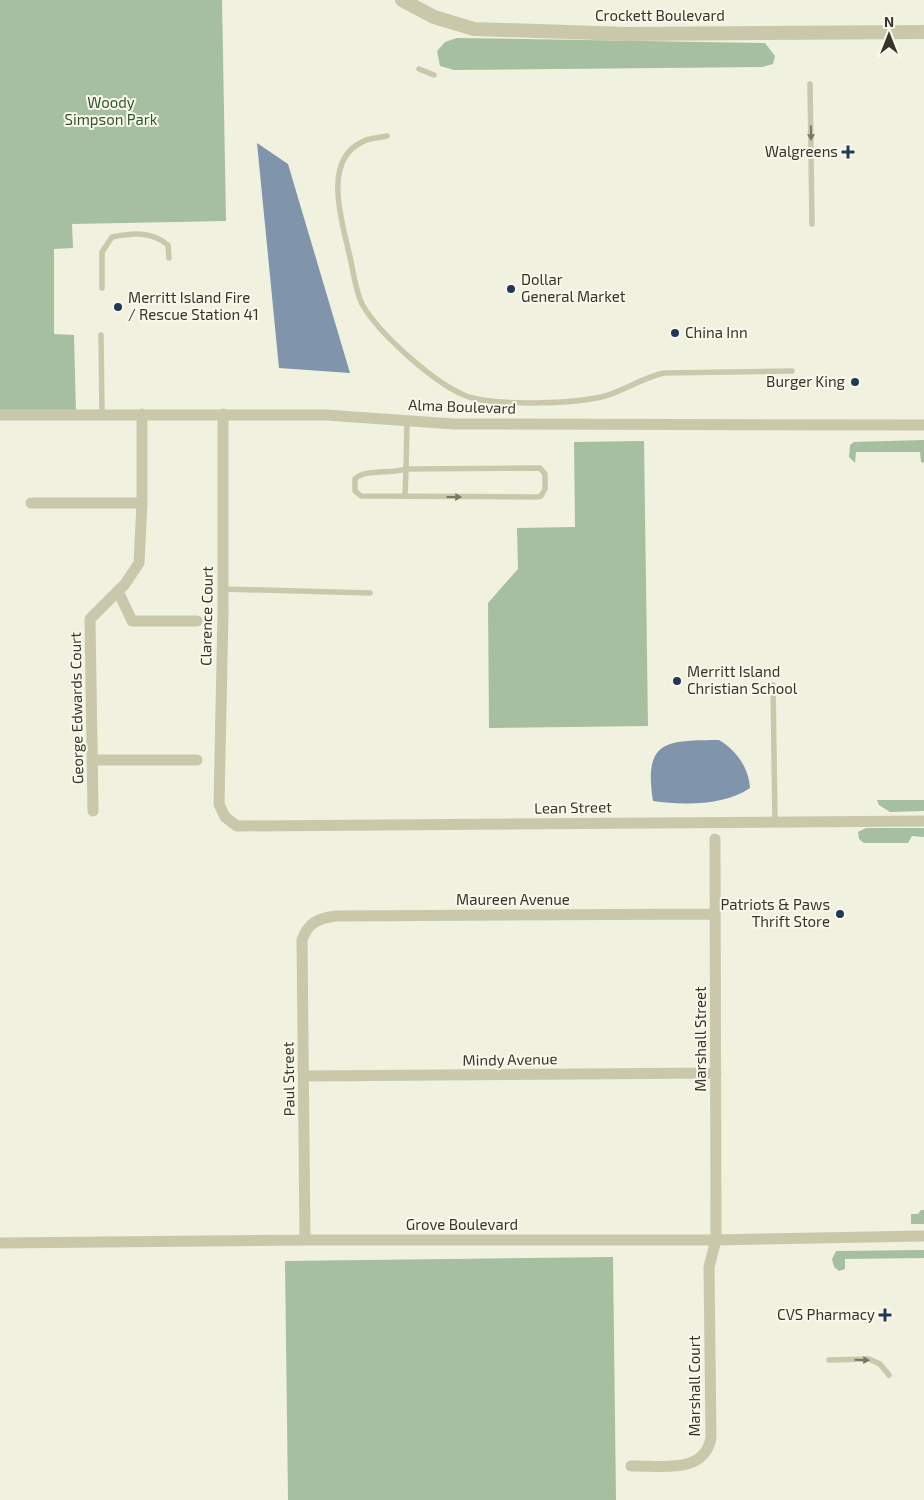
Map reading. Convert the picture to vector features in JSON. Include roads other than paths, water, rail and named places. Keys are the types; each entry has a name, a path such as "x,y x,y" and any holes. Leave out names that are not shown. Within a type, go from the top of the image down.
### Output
{"street":[{"name":"Crockett Boulevard","path":"402,0 434,17 474,29 627,34 924,32"},
{"name":"George Edwards Court","path":"93,811 94,760 90,618 118,591 139,563 142,503 142,414"},
{"name":"Clarence Court","path":"223,414 223,589 219,804 225,817"},
{"name":"Alma Boulevard","path":"0,415 326,415 464,424 924,425"},
{"path":"31,503 142,503"},
{"path":"118,591 132,621 197,621"},
{"path":"94,760 196,760"},
{"name":"Lean Street","path":"225,817 237,826 924,820"},
{"name":"Marshall Street","path":"715,839 716,1240"},
{"name":"Maureen Avenue","path":"313,922 324,917 336,916 715,914"},
{"name":"Paul Street","path":"305,1240 302,940 305,930 313,922"},
{"name":"Mindy Avenue","path":"304,1076 716,1073"},
{"name":"Grove Boulevard","path":"0,1243 305,1240 716,1240 924,1236"},
{"name":"Marshall Court","path":"631,1466 688,1465 698,1462 709,1448 712,1425 709,1267 716,1240"}],"lane":[{"path":"419,69 434,75"},
{"path":"810,84 812,224"},
{"path":"387,136 362,142 351,150 339,171 337,194 340,214 362,303 386,336 445,385 470,397 513,402 586,400 606,396 644,378 664,373 792,371"},
{"path":"102,288 102,252 112,237 144,233 160,238 168,245 169,258"},
{"path":"101,335 102,415"},
{"path":"405,496 407,421"},
{"path":"540,468 545,474 545,489 541,496 537,497 405,496 358,496 355,491 355,479 364,474 398,472 406,469 540,468"},
{"path":"223,589 370,593"},
{"path":"774,685 775,821"},
{"path":"829,1360 870,1360 880,1364 889,1375"}],"water":[{"path":"257,143 288,164 350,373 279,368"},
{"path":"719,740 731,749 740,760 747,773 750,788 728,798 703,803 653,801 652,765 656,754 663,747 686,741"}],"place":[{"name":"Walgreens","path":"848,152"},
{"name":"Dollar General Market","path":"511,289"},
{"name":"Merritt Island Fire / Rescue Station 41","path":"118,307"},
{"name":"China Inn","path":"675,333"},
{"name":"Burger King","path":"855,382"},
{"name":"Merritt Island Christian School","path":"677,681"},
{"name":"Patriots & Paws Thrift Store","path":"840,914"},
{"name":"CVS Pharmacy","path":"885,1315"}],"park label":[{"name":"Woody Simpson Park","path":"111,112"}]}
